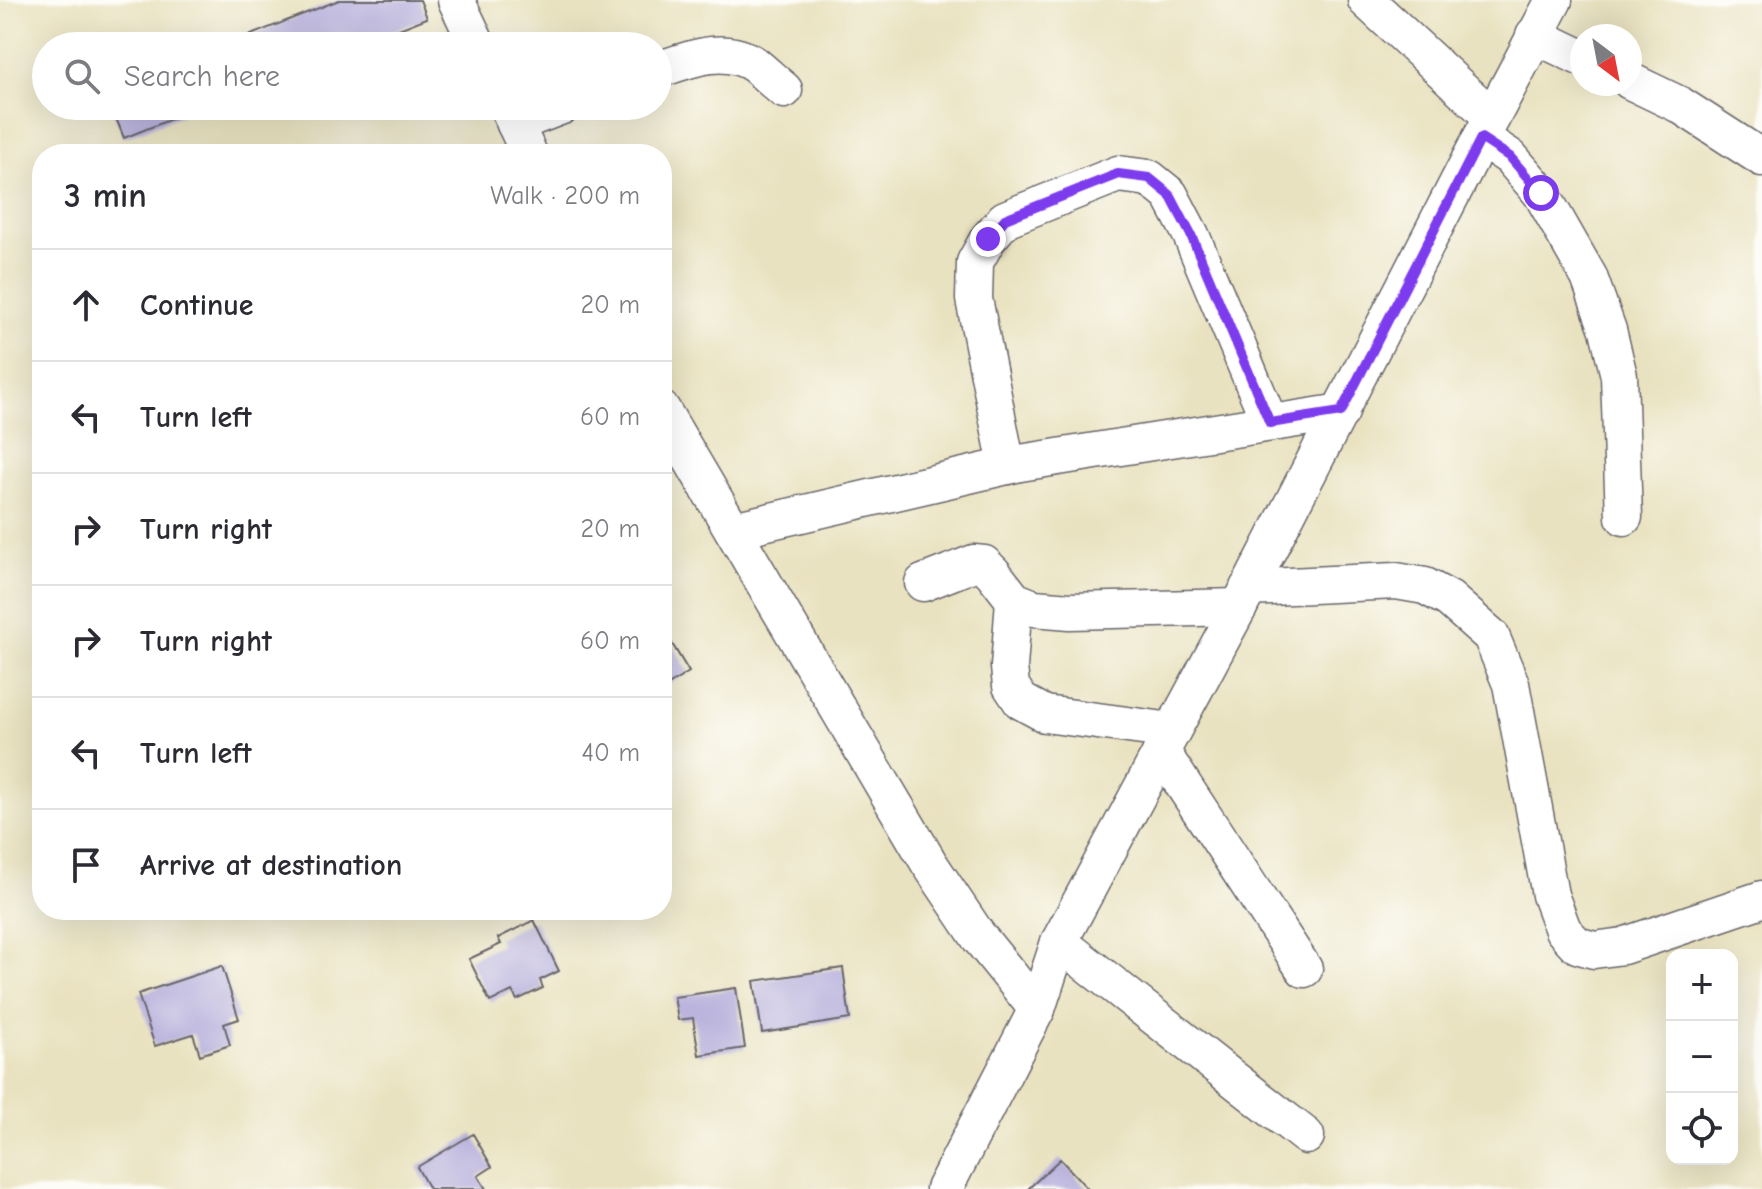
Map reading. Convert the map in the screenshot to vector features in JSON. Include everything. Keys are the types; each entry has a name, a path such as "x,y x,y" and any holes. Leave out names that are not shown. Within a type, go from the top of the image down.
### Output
{"street":[{"path":"456,0 471,32"},
{"path":"1366,0 1486,127 1541,193 1589,277 1608,330 1619,376 1624,517"},
{"path":"944,1189 1037,1009 1059,942 1341,412 1554,0"},
{"path":"1534,35 1570,52"},
{"path":"672,65 697,57 730,54 753,64 784,90"},
{"path":"1642,87 1680,105 1762,158"},
{"path":"1007,466 974,299 975,262 988,239 1005,219 1118,174 1149,178 1170,195 1191,235 1270,423"},
{"path":"733,530 1007,466 1341,412"},
{"path":"672,427 929,863 978,936 1037,1009"},
{"path":"923,583 974,563 984,564 1014,600 1034,608 1070,611 1243,598 1396,581 1425,586 1449,599 1491,636 1511,684 1550,895 1563,930 1577,945 1594,950 1623,946 1762,899"},
{"path":"1014,600 1009,667 1011,686 1021,701 1045,714 1167,741 1304,969"},
{"path":"1059,942 1306,1136"}],"building":[{"path":"339,0 420,0 427,18 392,32 258,32"},
{"path":"117,120 169,120 124,138"},
{"path":"672,644 689,672 672,683"},
{"path":"534,920 559,971 540,980 543,988 517,1000 512,991 490,1002 469,959 501,944 498,938"},
{"path":"222,966 239,1019 224,1024 230,1045 200,1055 193,1034 155,1046 138,994"},
{"path":"843,968 850,1019 762,1033 754,981"},
{"path":"736,988 745,1048 699,1055 693,1018 678,1020 674,997"},
{"path":"473,1134 492,1167 478,1176 486,1189 429,1189 417,1167"},
{"path":"1060,1159 1087,1188 1028,1189"}],"route":[{"path":"988,239 1005,219 1118,174 1149,178 1170,195 1191,235 1270,423 1341,412 1481,138 1510,157 1541,193"}]}
